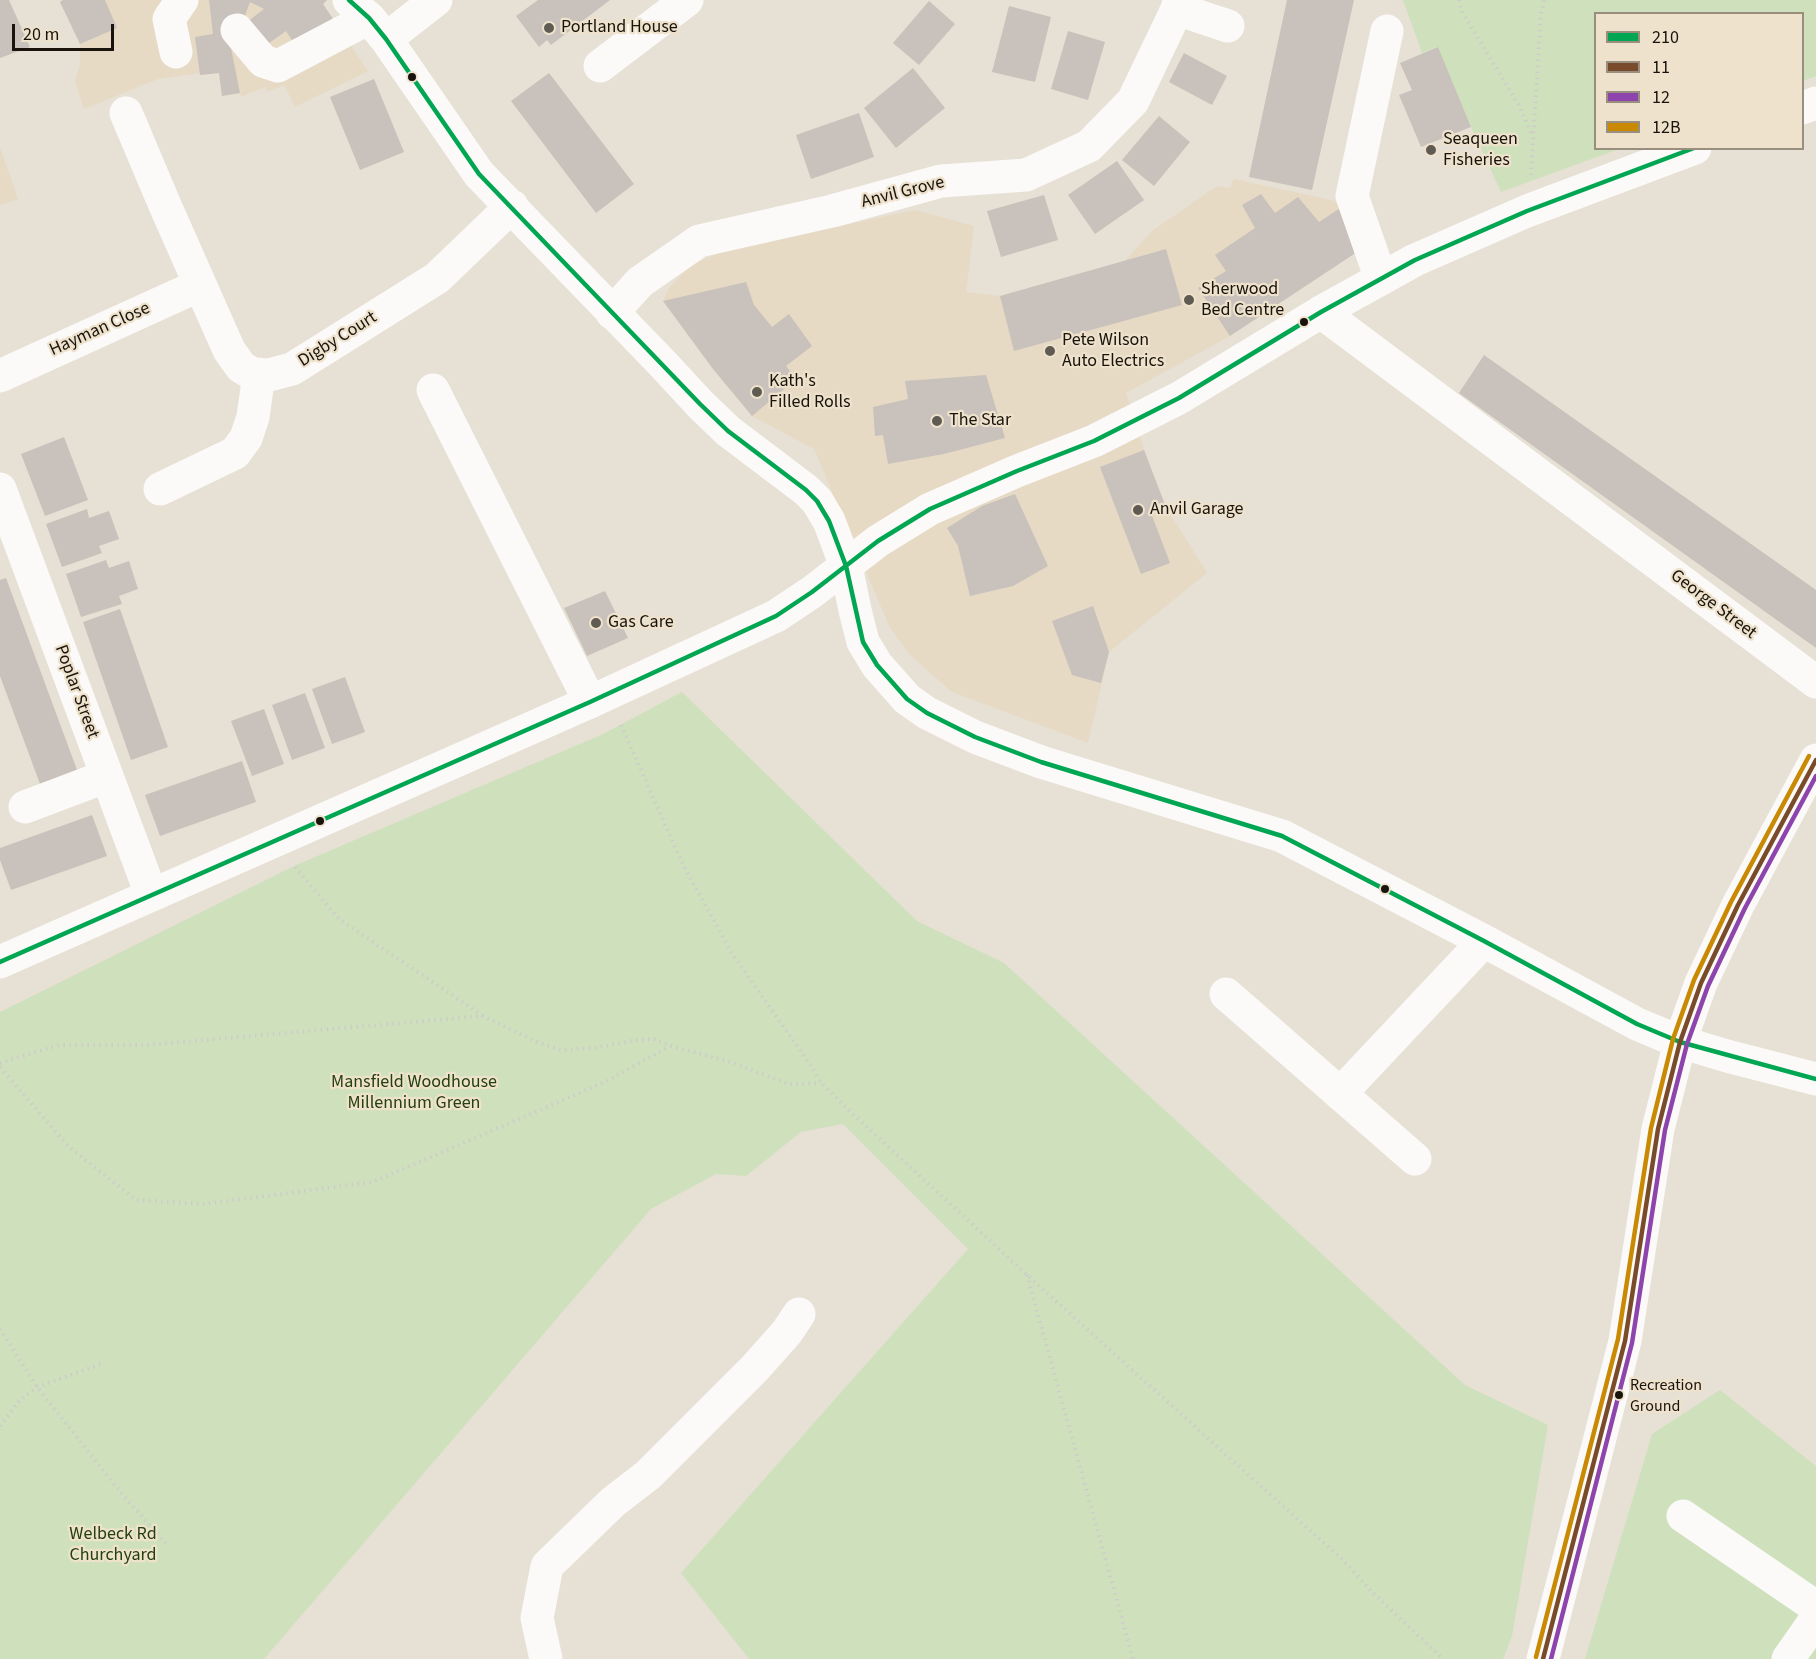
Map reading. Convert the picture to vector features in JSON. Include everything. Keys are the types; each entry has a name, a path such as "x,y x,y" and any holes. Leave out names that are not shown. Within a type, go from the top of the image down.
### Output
{"main road":[{"path":"176,52 169,19 182,0"},
{"path":"237,30 263,61 278,66 368,19 436,0"},
{"path":"600,66 687,0"},
{"name":"Anvil Grove","path":"612,312 639,282 699,241 832,211 941,181 1026,175 1089,146 1133,101 1178,5 1228,26"},
{"path":"368,19 479,174 728,431 806,490 817,501 829,521 846,566 863,642 870,655 908,699 927,713 975,738 1041,762 1282,836 1637,1024 1680,1042 1816,1079"},
{"path":"1381,279 1352,196 1387,31"},
{"path":"126,113 230,350 241,367 253,374 259,374 253,417 246,438 235,453 160,489"},
{"path":"0,962 590,702 776,616 813,592 878,541 930,510 1094,441 1179,398 1321,312 1414,260 1527,212 1690,150"},
{"name":"Digby Court","path":"259,374 270,375 292,369 437,278 512,206"},
{"name":"Hayman Close","path":"0,376 200,285"},
{"name":"George Street","path":"1321,312 1816,682"},
{"path":"433,390 590,702"},
{"name":"Poplar Street","path":"0,489 152,894"},
{"path":"1543,1659 1626,1341 1658,1129 1680,1042 1701,983 1734,914 1816,760"},
{"path":"25,807 107,776"},
{"path":"1340,1094 1484,941"},
{"path":"1226,994 1414,1158"},
{"path":"546,1659 537,1618 547,1566 613,1502 648,1474 738,1385 787,1332 799,1314"},
{"path":"1683,1516 1816,1607"},
{"path":"1788,1659 1816,1619"}],"path":[{"path":"1460,0 1461,10 1518,104 1533,137"},
{"path":"1527,212 1544,0"},
{"path":"627,738 684,867 733,955 821,1083 1027,1275 1344,1562 1371,1591 1443,1659"},
{"path":"280,839 294,866 339,919 483,1016 537,1042 561,1050 595,1048 635,1040 654,1039 671,1046 731,1062 789,1084 821,1083"},
{"path":"483,1016 146,1044 59,1044 0,1065 68,1146 135,1200 204,1204 373,1182 607,1081 671,1046"},
{"path":"1027,1275 1133,1659"},
{"path":"0,1329 37,1386 122,1494 168,1546"},
{"path":"0,1426 20,1400 37,1386 101,1364"}],"shaded area":[{"path":"63,0 327,0 323,4 368,71 295,107 284,85 267,92 265,87 241,97 240,93 222,96 219,73 200,75 200,73 158,79 84,109 75,81 80,65 80,44 60,2"},
{"path":"0,147 18,199 0,205"},
{"path":"1234,179 1340,202 1360,250 1230,336 1126,393 1144,450 1166,507 1207,573 1109,652 1088,743 952,692 911,656 890,628 814,449 752,416 713,369 663,301 669,288 691,265 721,252 915,210 974,226 966,292 1000,296 1124,262 1152,231 1217,186 1230,188"}],"green space":[{"path":"1403,0 1816,0 1816,76 1804,81 1804,12 1594,12 1594,150 1616,150 1501,192 1437,47 1422,53"},
{"name":"Mansfield Woodhouse Millennium Green","path":"682,692 917,921 1004,963 1465,1385 1548,1425 1512,1636 1503,1659 749,1659 681,1573 968,1249 843,1124 801,1132 746,1176 716,1174 651,1209 264,1659 0,1659 0,1012 294,866 603,734"},
{"path":"1720,1390 1816,1466 1816,1659 1585,1659 1652,1434"}],"building":[{"path":"0,0 9,0 30,47 0,58"},
{"path":"63,0 105,0 117,28 80,44 60,2"},
{"path":"209,0 327,0 323,4 335,22 297,48 286,31 265,46 247,22 264,9 250,2 244,18 229,38 240,93 222,96 219,73 200,75 195,37 213,34"},
{"name":"Portland House","path":"538,0 610,0 551,45 547,40 539,47 516,16"},
{"path":"1287,0 1354,0 1312,190 1249,177"},
{"path":"929,1 955,24 919,65 893,43"},
{"path":"1009,6 1051,17 1035,82 992,72"},
{"path":"1068,31 1105,42 1088,100 1051,89"},
{"path":"1438,47 1471,127 1421,147 1399,95 1412,90 1400,63"},
{"path":"1184,53 1227,76 1212,105 1169,82"},
{"path":"913,68 945,108 896,148 864,108"},
{"path":"549,73 634,184 596,213 511,101"},
{"path":"374,79 404,152 360,170 330,97"},
{"path":"859,113 874,157 811,179 796,135"},
{"path":"1159,116 1190,142 1154,186 1122,160"},
{"path":"1117,161 1144,200 1095,234 1068,195"},
{"path":"1261,194 1275,213 1298,197 1319,222 1342,207 1360,250 1230,336 1198,288 1226,271 1215,255 1255,228 1242,205"},
{"path":"1044,195 1058,240 1001,257 987,211"},
{"path":"1166,249 1182,305 1014,351 1000,296"},
{"path":"746,282 754,305 772,327 789,314 812,346 786,366 796,379 752,416 713,369 663,301"},
{"path":"1484,355 1816,590 1816,648 1459,393"},
{"name":"The Star","path":"986,375 1005,438 944,454 888,464 883,435 875,436 873,407 908,399 905,381"},
{"path":"64,437 88,500 45,516 21,454"},
{"name":"Anvil Garage","path":"1144,450 1166,507 1151,513 1170,563 1141,574 1100,467"},
{"path":"1015,494 1048,566 1013,586 970,596 958,546 947,528 982,506"},
{"path":"87,509 89,518 109,511 119,539 99,546 102,553 62,567 46,524"},
{"path":"106,560 109,568 129,561 138,589 119,596 122,604 81,617 66,574"},
{"path":"6,578 80,778 43,792 0,676 0,580"},
{"name":"Gas Care","path":"605,591 628,638 587,656 564,608"},
{"path":"1093,606 1109,652 1101,683 1072,675 1052,621"},
{"path":"120,609 168,747 131,760 83,622"},
{"path":"345,677 365,732 332,744 312,689"},
{"path":"305,693 325,748 292,760 272,705"},
{"path":"264,709 284,764 252,776 231,721"},
{"path":"242,761 256,802 160,836 145,795"},
{"path":"92,815 107,856 11,890 0,860 0,848"}],"transit line":[{"name":"210","path":"349,0 369,18 386,39 479,174 700,404 728,431 806,490 817,501 829,521 846,566 863,642 877,665 907,699 927,713 975,737 1041,762 1282,836 1637,1024 1680,1042 1816,1079"},
{"name":"210","path":"0,962 590,702 776,616 812,592 878,541 930,509 1094,441 1179,398 1321,312 1415,260 1527,211 1689,150"},
{"name":"12B","path":"1536,1657 1618,1339 1651,1128 1673,1039 1694,980 1731,902 1809,756"},
{"name":"11","path":"1543,1659 1625,1341 1658,1129 1680,1042 1701,983 1738,905 1816,760"},
{"name":"12","path":"1551,1659 1632,1343 1665,1130 1687,1044 1708,986 1745,908 1816,776"}],"place":[{"name":"Portland House","path":"549,28"},
{"name":"Seaqueen Fisheries","path":"1431,150"},
{"name":"Sherwood Bed Centre","path":"1189,300"},
{"name":"Pete Wilson Auto Electrics","path":"1050,351"},
{"name":"Kath's Filled Rolls","path":"757,392"},
{"name":"The Star","path":"937,421"},
{"name":"Anvil Garage","path":"1138,510"},
{"name":"Gas Care","path":"596,623"},
{"name":"Recreation Ground","path":"1619,1395"}],"park label":[{"name":"Welbeck Rd Churchyard","path":"113,1546"}]}
